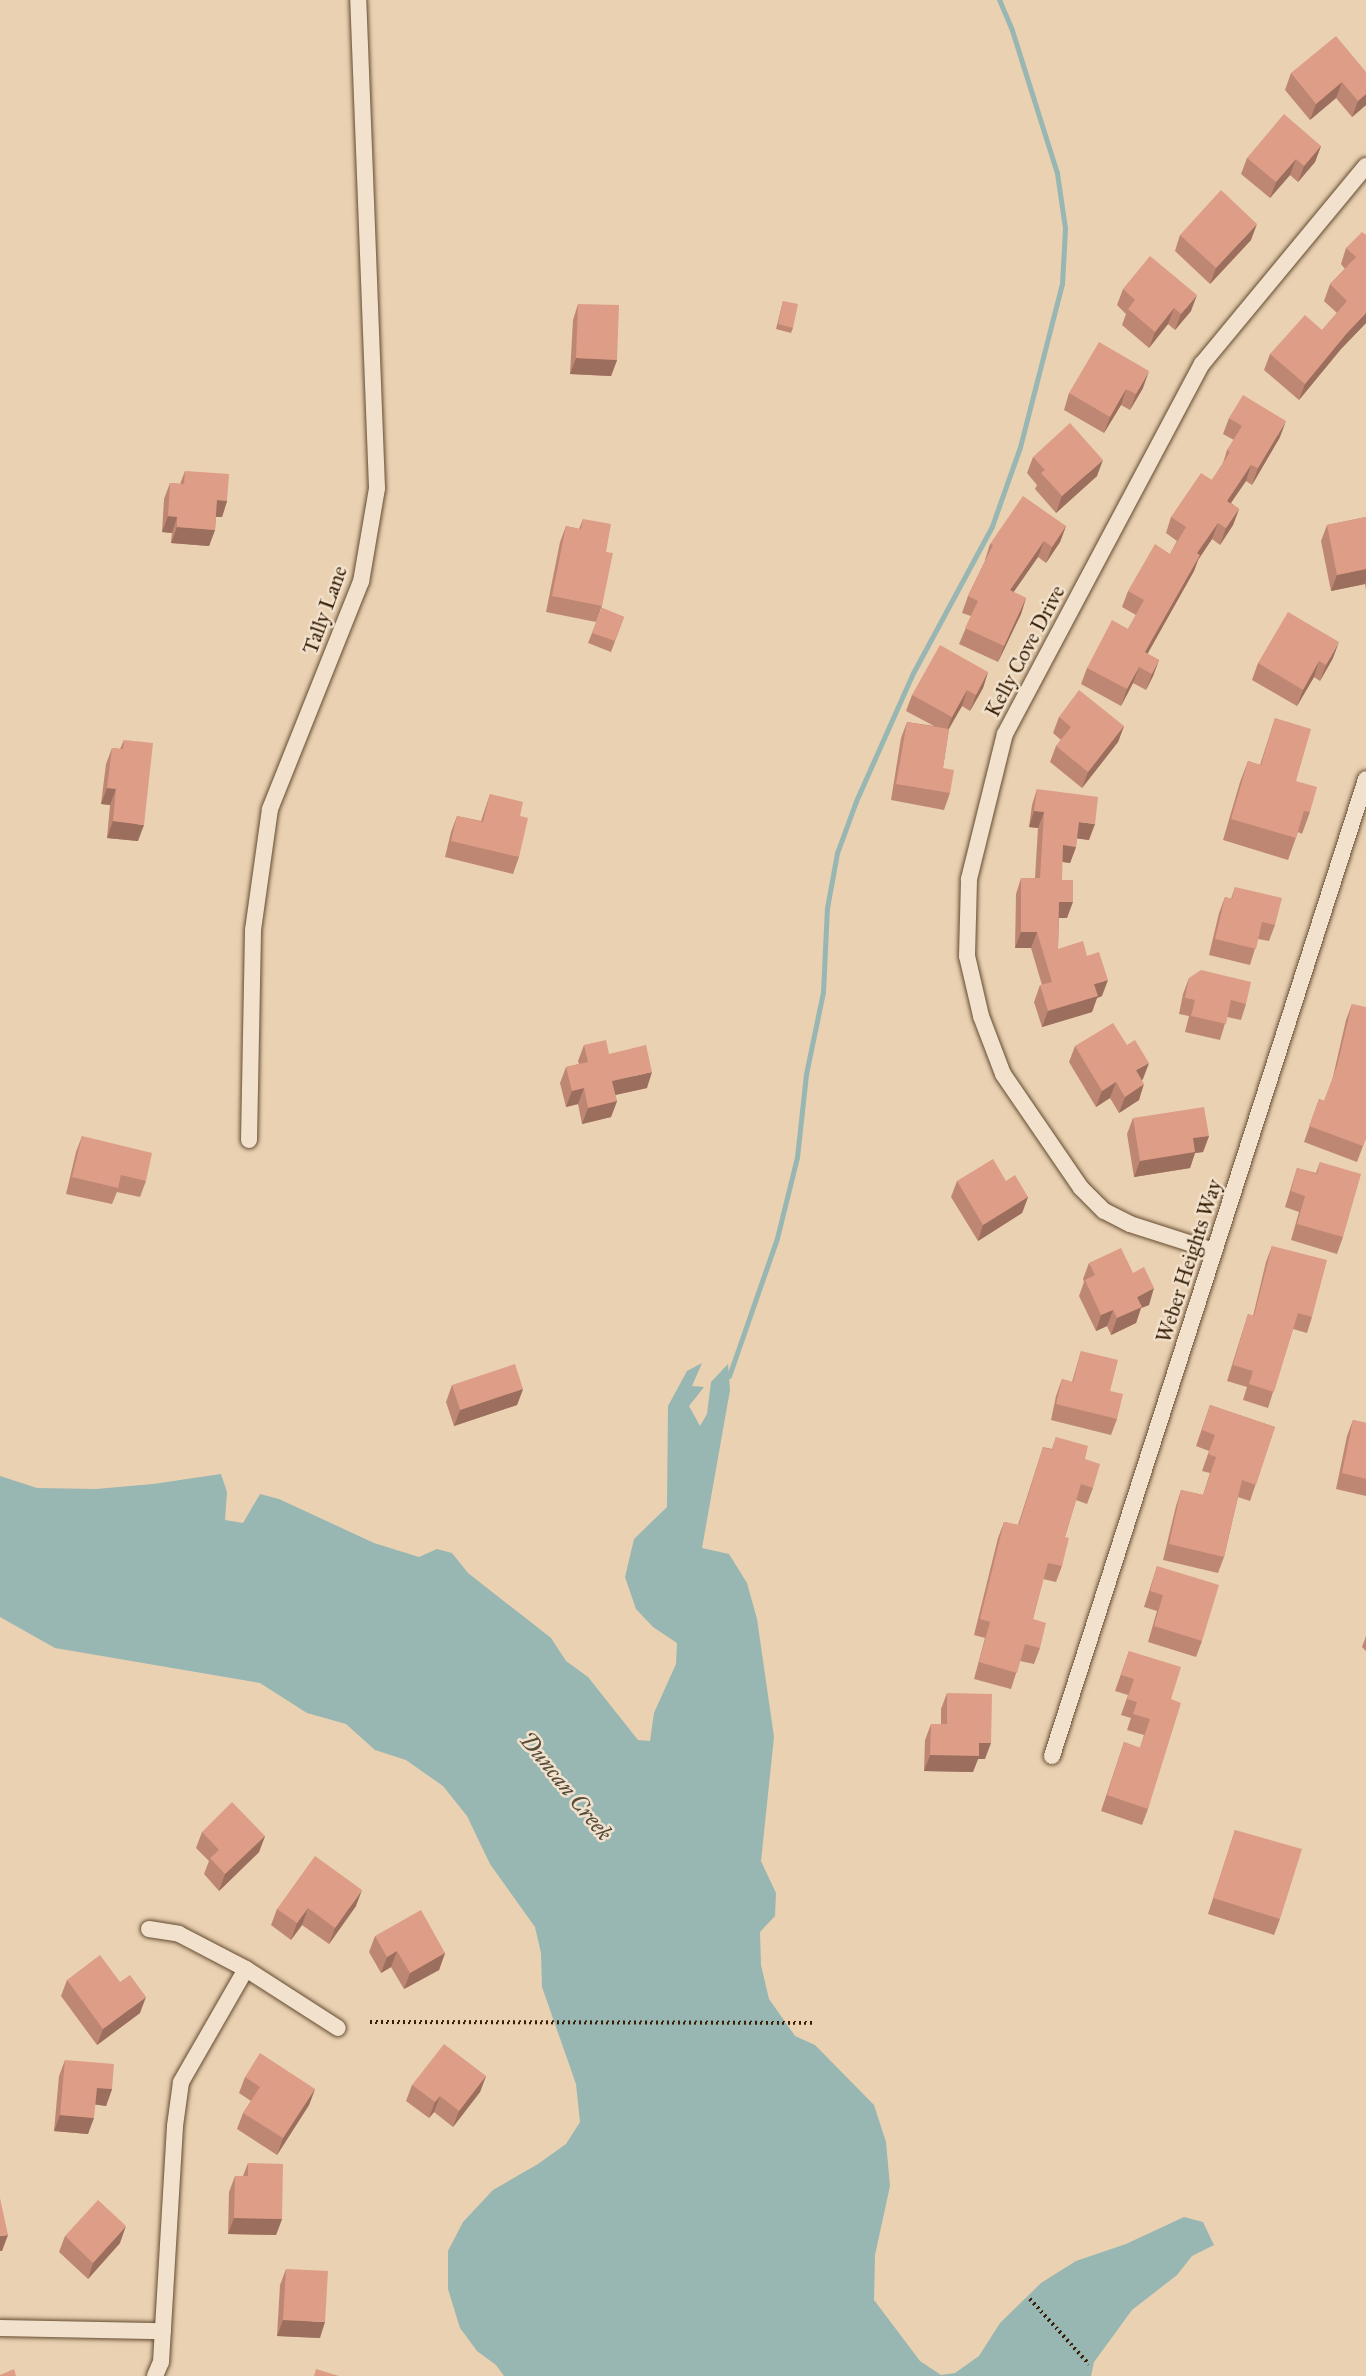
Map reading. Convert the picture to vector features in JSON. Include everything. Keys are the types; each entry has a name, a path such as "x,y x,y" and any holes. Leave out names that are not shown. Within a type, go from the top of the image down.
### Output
{"street":[{"name":"Tally Lane","path":"249,1140 253,930 270,809 361,582 377,488 358,0"},
{"name":"Kelly Cove Drive","path":"1214,1251 1130,1224 1104,1212 1081,1188 1003,1074 981,1016 967,956 969,879 1005,733 1202,364 1366,166"},
{"name":"Weber Heights Way","path":"1052,1756 1366,779"},
{"path":"149,1929 180,1934 246,1969 338,2028"},
{"path":"155,2376 161,2362 175,2126 181,2082 246,1969"},
{"path":"0,2328 163,2330"}],"path":[{"path":"370,2022 812,2024"},
{"path":"1030,2299 1089,2364"}],"water":[{"name":"Duncan Creek","path":"702,1363 692,1386 704,1387 689,1406 700,1426 707,1414 711,1382 728,1364 730,1390 702,1548 729,1554 747,1583 757,1619 774,1737 761,1861 776,1893 775,1916 760,1932 761,1965 769,1999 795,2036 815,2045 874,2105 886,2142 890,2186 875,2255 874,2300 920,2361 941,2375 955,2373 979,2356 1000,2323 1041,2283 1076,2261 1126,2244 1184,2217 1203,2222 1214,2245 1192,2256 1177,2275 1132,2310 1094,2362 1091,2376 504,2376 496,2365 477,2351 460,2328 448,2289 448,2251 463,2222 493,2190 566,2144 580,2122 576,2084 542,1987 541,1953 535,1927 490,1864 467,1816 443,1786 406,1760 375,1750 346,1724 307,1713 260,1683 55,1648 0,1617 0,1476 37,1488 96,1489 221,1474 227,1492 225,1520 243,1523 260,1494 279,1499 374,1543 419,1557 437,1549 452,1553 468,1573 551,1638 566,1661 588,1677 638,1740 650,1741 654,1713 676,1664 677,1643 653,1627 636,1609 625,1577 634,1539 667,1507 668,1406 687,1371"}],"building":[{"path":"1336,36 1366,72 1366,94 1358,101 1342,82 1316,104 1291,73"},
{"path":"1284,114 1321,146 1304,166 1296,159 1276,182 1247,158"},
{"path":"1221,190 1257,224 1216,268 1180,235"},
{"path":"1362,232 1366,235 1366,313 1305,384 1270,354 1305,315 1322,330 1347,301 1330,284 1356,257 1346,248"},
{"path":"1150,256 1197,295 1181,314 1174,308 1155,332 1128,309 1135,300 1123,289"},
{"path":"783,301 798,304 793,328 778,324"},
{"path":"578,304 619,305 617,360 576,358"},
{"path":"1099,342 1149,371 1136,394 1126,389 1110,417 1069,393"},
{"path":"1243,395 1286,421 1258,468 1251,465 1227,501 1239,509 1226,528 1218,523 1197,553 1200,555 1145,652 1159,660 1152,674 1139,667 1127,689 1087,668 1112,620 1128,629 1144,600 1128,591 1155,544 1170,554 1186,527 1171,517 1201,473 1212,480 1230,452 1227,450 1242,426 1229,418"},
{"path":"1070,423 1103,460 1062,496 1041,473 1045,470 1033,457"},
{"path":"185,471 229,474 227,501 217,500 215,530 177,527 177,517 168,516 170,483 184,484"},
{"path":"1023,496 1066,526 1052,547 1044,541 1010,590 1026,598 1004,646 965,628 978,601 968,596 993,545 990,544"},
{"path":"1366,517 1366,569 1337,575 1327,525"},
{"path":"583,519 611,524 606,552 613,553 602,606 552,596 566,526 581,529"},
{"path":"602,608 624,617 615,641 592,633"},
{"path":"1288,612 1339,642 1326,665 1319,661 1303,690 1258,663"},
{"path":"940,645 988,672 976,695 967,690 952,717 912,695"},
{"path":"1079,690 1124,726 1088,772 1056,746 1071,727 1059,717"},
{"path":"1275,718 1311,729 1296,781 1317,787 1310,812 1304,811 1296,838 1231,819 1248,761 1261,765"},
{"path":"907,722 949,729 943,768 954,770 950,793 896,784"},
{"path":"124,740 153,743 144,825 113,821 116,789 107,788 112,748 123,749"},
{"path":"1037,789 1098,797 1095,824 1079,822 1076,847 1063,845 1062,880 1073,880 1073,902 1059,902 1058,949 1083,941 1087,956 1099,952 1108,980 1094,984 1098,996 1048,1011 1040,985 1052,982 1037,932 1021,932 1021,878 1040,878 1044,812 1034,811"},
{"path":"490,794 523,802 520,816 528,818 519,857 451,841 457,816 483,822"},
{"path":"1235,887 1282,898 1275,925 1262,922 1256,949 1215,939 1225,897 1232,899"},
{"path":"1201,970 1251,982 1246,1004 1231,1000 1226,1024 1191,1016 1195,1000 1185,998 1189,978"},
{"path":"1352,1004 1366,1007 1366,1138 1363,1146 1309,1126 1319,1099 1324,1101 1337,1066"},
{"path":"1113,1023 1127,1045 1135,1040 1149,1063 1136,1070 1144,1084 1125,1097 1116,1082 1102,1091 1075,1046"},
{"path":"606,1040 609,1054 646,1045 652,1072 612,1081 617,1101 588,1108 584,1088 572,1091 566,1067 588,1062 584,1045"},
{"path":"1204,1107 1209,1136 1193,1138 1195,1152 1140,1161 1133,1118"},
{"path":"82,1136 152,1153 146,1181 121,1175 118,1188 72,1177"},
{"path":"993,1159 1006,1181 1015,1175 1028,1197 983,1225 957,1181"},
{"path":"1320,1162 1361,1174 1343,1237 1297,1224 1305,1196 1291,1191 1297,1168 1317,1174"},
{"path":"1272,1246 1327,1260 1312,1317 1298,1313 1274,1392 1249,1384 1253,1371 1233,1365 1248,1314 1254,1316"},
{"path":"1121,1248 1133,1273 1144,1267 1154,1288 1137,1297 1142,1307 1117,1318 1113,1310 1101,1315 1085,1280 1095,1275 1089,1263"},
{"path":"1081,1351 1118,1360 1110,1391 1123,1394 1117,1419 1056,1404 1062,1379 1073,1382"},
{"path":"515,1364 523,1389 460,1410 452,1385"},
{"path":"1210,1405 1275,1427 1256,1485 1242,1480 1224,1557 1169,1544 1181,1490 1203,1495 1216,1457 1208,1454 1215,1435 1202,1430"},
{"path":"1353,1420 1366,1423 1366,1479 1342,1473"},
{"path":"1056,1437 1088,1446 1085,1459 1100,1464 1093,1488 1081,1484 1065,1537 1069,1538 1062,1566 1048,1563 1033,1619 1046,1623 1040,1648 1025,1644 1017,1673 979,1662 990,1622 980,1619 1004,1522 1019,1525 1043,1447 1052,1450"},
{"path":"1157,1566 1219,1585 1202,1641 1154,1626 1163,1595 1150,1591"},
{"path":"1129,1651 1181,1667 1171,1699 1181,1703 1148,1809 1107,1795 1124,1742 1140,1748 1150,1719 1133,1714 1137,1702 1127,1699 1134,1679 1121,1675"},
{"path":"947,1693 992,1694 991,1743 979,1743 979,1756 930,1755 931,1724 947,1724"},
{"path":"232,1802 265,1836 225,1874 210,1858 219,1850 202,1832"},
{"path":"1235,1830 1302,1849 1280,1919 1213,1898"},
{"path":"315,1856 362,1890 335,1928 308,1908 297,1923 277,1909"},
{"path":"421,1910 445,1953 410,1973 397,1951 387,1957 375,1936"},
{"path":"100,1955 120,1982 130,1975 146,1997 103,2029 67,1980"},
{"path":"444,2044 486,2076 459,2111 440,2096 435,2102 412,2085"},
{"path":"260,2053 315,2089 283,2138 243,2113 260,2087 245,2077"},
{"path":"65,2060 114,2064 112,2089 97,2088 94,2118 60,2115"},
{"path":"248,2163 283,2164 282,2219 234,2218 235,2176 248,2176"},
{"path":"0,2198 8,2235 0,2236"},
{"path":"98,2200 126,2226 93,2263 65,2236"},
{"path":"286,2269 328,2271 325,2322 283,2320"},
{"path":"14,2369 16,2376 0,2376 0,2375"},
{"path":"316,2369 339,2376 314,2376"}],"waterway":[{"path":"729,1376 777,1238 797,1157 806,1074 823,992 827,908 837,853 856,801 913,673 992,526 1020,447 1062,284 1065,228 1057,173 1012,30 999,0"}]}
